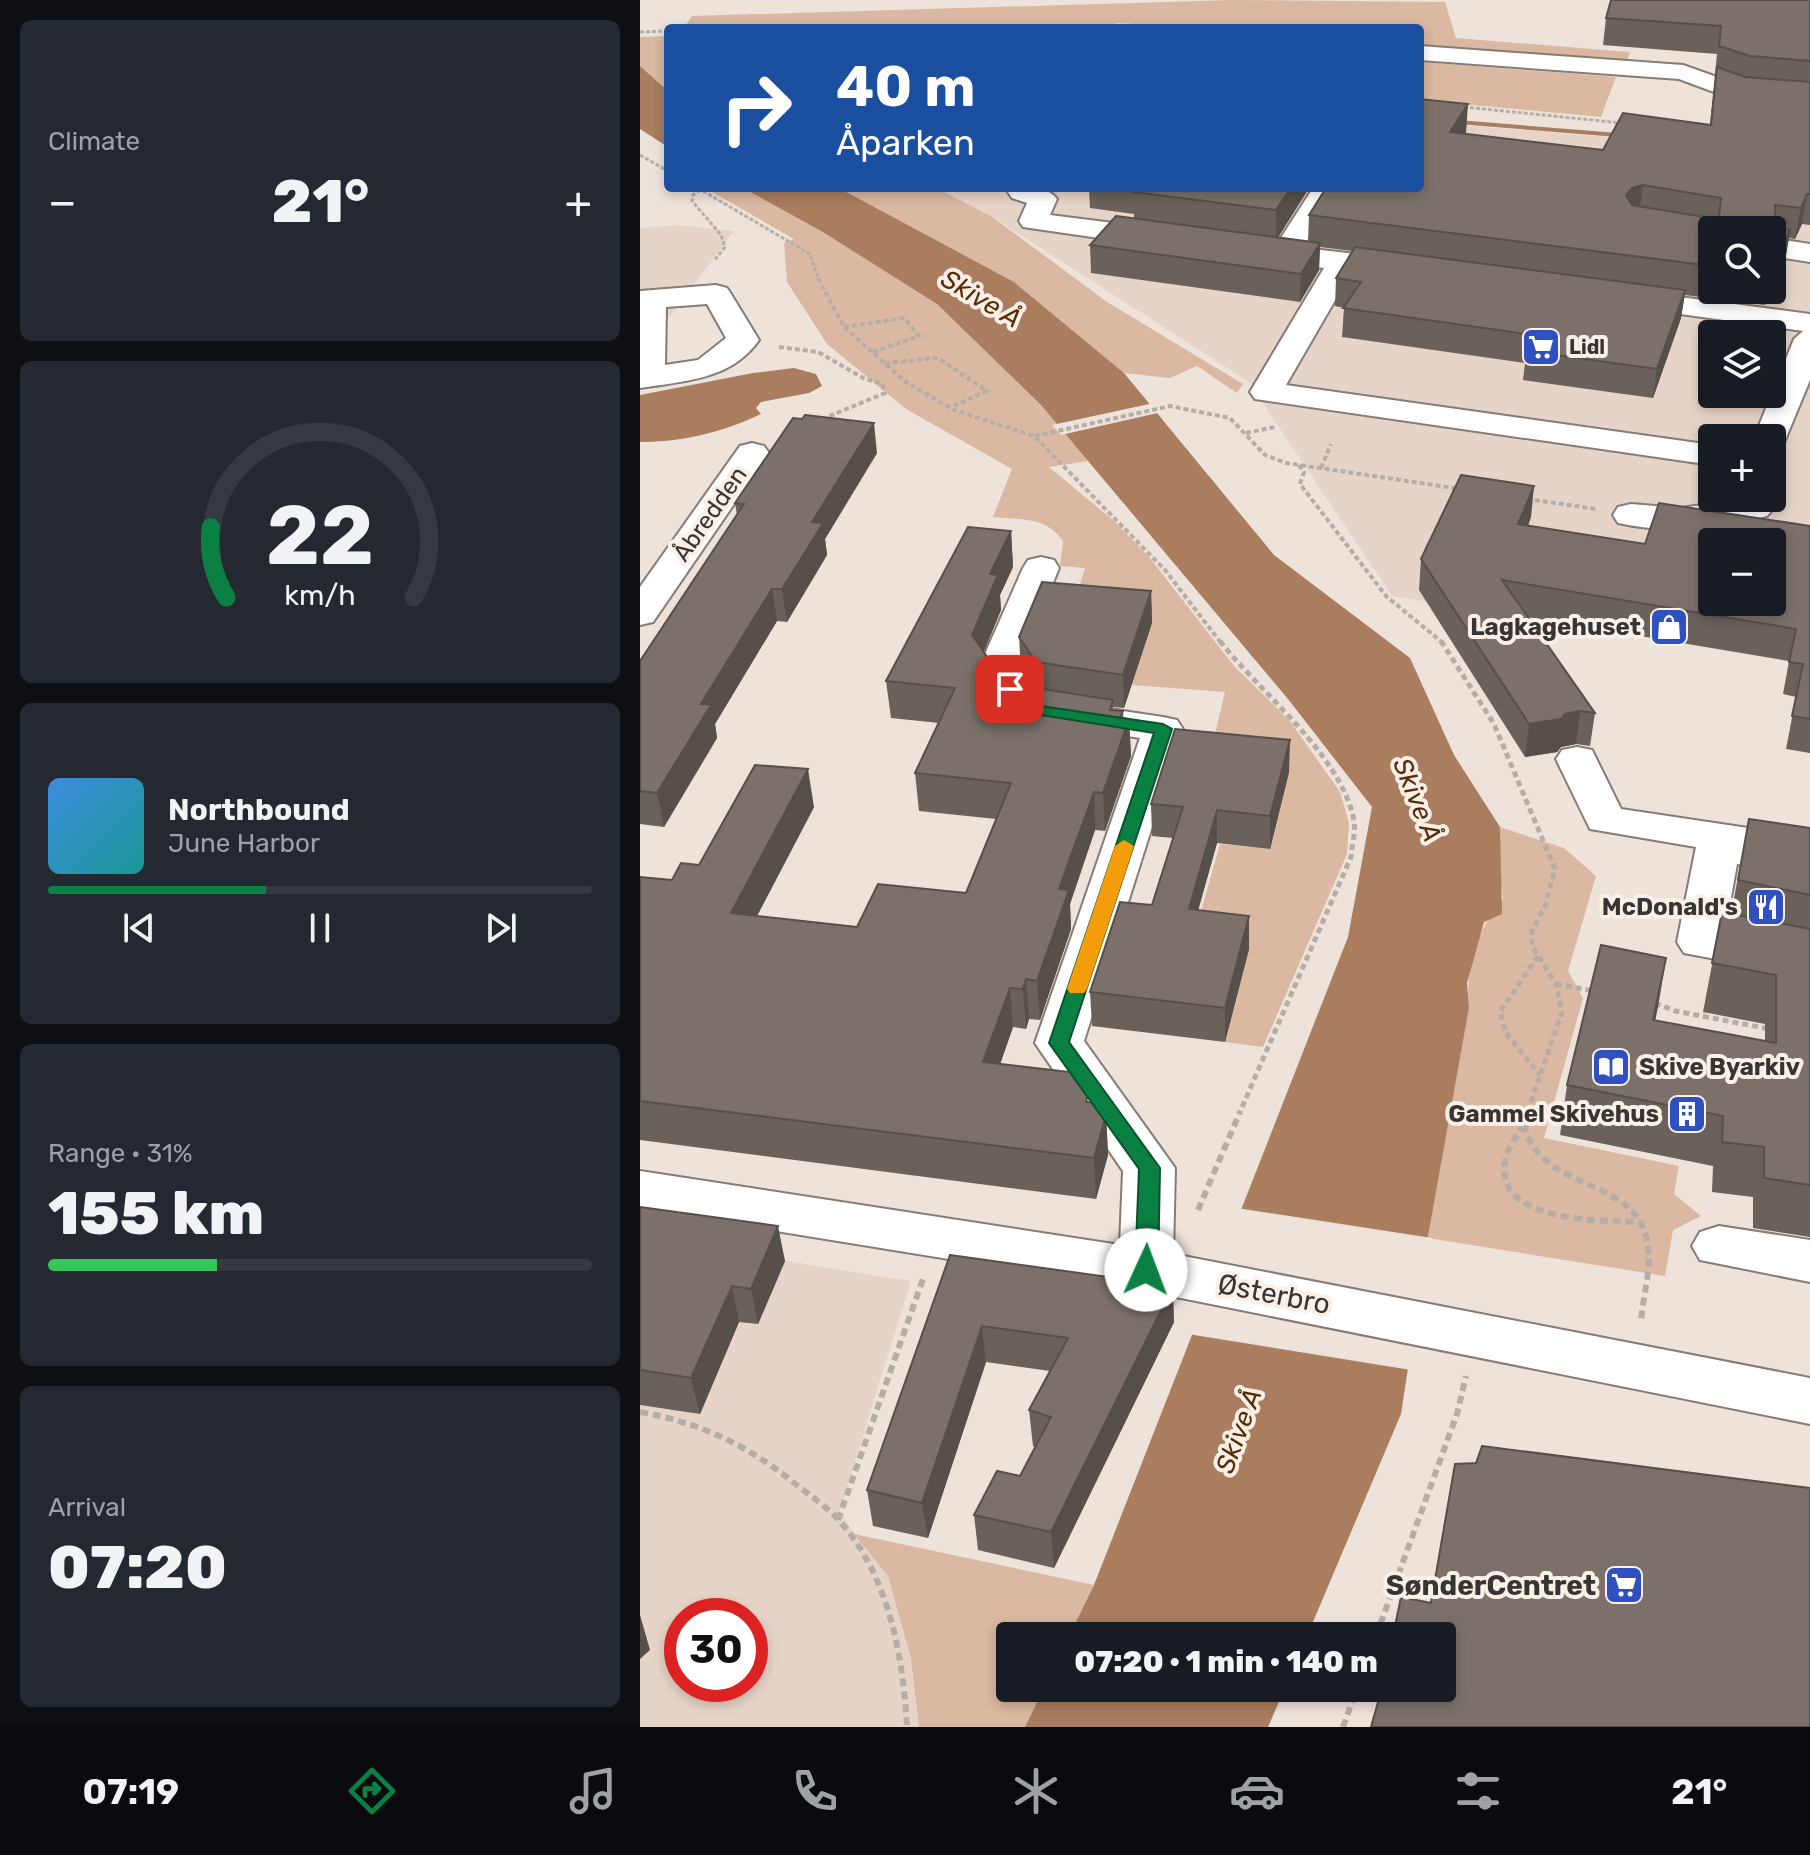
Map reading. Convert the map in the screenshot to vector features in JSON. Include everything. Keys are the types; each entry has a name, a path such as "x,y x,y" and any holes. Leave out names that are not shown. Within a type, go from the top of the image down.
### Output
{"street":[{"path":"1424,53 1683,72 1741,94 1810,100"},
{"path":"1022,192 1043,199 1033,221 1190,242"},
{"path":"1285,254 1324,192"},
{"path":"1237,248 1437,273"},
{"path":"1786,249 1810,253"},
{"path":"1343,261 1266,392 1698,453"},
{"path":"716,294 743,340 707,368 644,377 646,300 716,294"},
{"path":"1592,294 1810,323"},
{"path":"1777,424 1810,339"},
{"name":"Åbredden","path":"640,614 752,453"},
{"path":"1631,515 1680,519 1761,512"},
{"path":"1041,568 998,670 1022,708 1163,729 1059,1043 1149,1168 1146,1270"},
{"path":"1577,759 1605,820 1810,852"},
{"path":"1810,862 1718,847 1700,942 1810,962"},
{"name":"Østerbro","path":"640,1190 1146,1270 1810,1401"},
{"path":"1719,1246 1810,1261"}],"path":[{"path":"640,32 664,31"},
{"path":"1456,106 1629,123"},
{"path":"640,155 664,169"},
{"path":"696,192 692,201 721,235 725,247 708,267 704,295"},
{"path":"704,192 810,254 823,291 844,327 906,382 950,408 1034,436 1170,406 1230,418 1265,455 1299,465 1476,491"},
{"path":"844,327 904,318 919,336 872,352"},
{"path":"743,340 818,352 865,379 882,384 885,393 878,397 817,421"},
{"path":"885,363 938,358 987,391 950,408"},
{"path":"1034,436 1165,570 1230,654 1305,734 1346,794 1355,823 1351,857 1199,1209 1146,1270"},
{"path":"1321,468 1331,444"},
{"path":"1299,465 1304,472 1300,484 1386,596 1439,637 1494,724 1555,869 1545,906 1532,931 1532,946 1556,984 1562,1012 1524,1124 1505,1161 1508,1180 1517,1195 1538,1212 1562,1218 1642,1222"},
{"path":"1523,498 1631,515"},
{"path":"1538,956 1500,1012 1506,1033 1540,1075"},
{"path":"1556,984 1600,992"},
{"path":"1643,1000 1675,1011 1780,1031"},
{"path":"1524,1124 1536,1154 1557,1171 1610,1194 1642,1222 1648,1246 1636,1366"},
{"path":"838,1520 938,1237"},
{"path":"1381,1622 1457,1414 1477,1333"},
{"path":"640,1412 695,1425 732,1438 770,1463 838,1520 861,1554 886,1601 899,1648 907,1727"},
{"path":"1343,1727 1352,1702"}],"shaded area":[{"path":"1233,0 1445,2 1456,38 1630,52 1627,61 1424,45 1424,24 687,24 692,16"},
{"path":"664,36 664,87 640,66 640,37"},
{"path":"1424,62 1616,77 1601,117 1424,100"},
{"path":"1424,122 1810,153 1810,664 1392,596 1249,382 991,216 944,192 1424,192"},
{"path":"712,192 750,192 821,231 937,304 1041,405 1088,461 1049,467 1114,521 1150,558 1234,666 1290,721 1340,792 1349,823 1347,854 1263,1047 1225,1042 1249,949 1192,943 1220,844 1270,849 1208,764 1225,692 1132,685 1152,623 1072,610 1085,568 1060,566 1063,541 1041,523 993,517 1012,469 906,409 827,344 787,282 784,243 794,239"},
{"path":"846,192 944,192 991,216 1107,302 1243,384 1237,393 1197,366 1170,378 1124,373 1014,282"},
{"path":"679,225 734,231 640,357 640,228"},
{"path":"1500,827 1564,848 1596,876 1568,971 1583,998 1544,1138 1679,1166 1674,1194 1701,1216 1673,1230 1665,1276 1428,1238 1469,1008 1471,964 1486,923 1503,899 1499,870"},
{"path":"640,1238 911,1281 840,1510 854,1534 972,1560 948,1727 640,1727"},
{"path":"854,1534 1094,1585 1076,1622 996,1622 996,1702 1037,1702 1025,1727 919,1727 911,1658 888,1576"}],"water":[{"path":"640,66 664,87 664,144 640,129"},
{"name":"Skive Å","path":"750,192 846,192 1014,282 1124,373 1274,555 1410,658 1454,755 1500,827 1502,914 1484,922 1467,983 1469,1008 1428,1237 1401,1414 1313,1622 1076,1622 1094,1585 1348,937 1372,807 1288,699 1041,405 937,304 821,231"},
{"path":"794,368 816,374 822,386 809,393 761,402 756,408 761,414 718,431 687,438 640,442 640,395"},
{"path":"1037,1702 1279,1702 1268,1727 1025,1727"}],"pier":[{"path":"1154,403 1162,412 1061,435 1052,425"},
{"path":"1237,1208 1432,1238 1411,1370 1188,1334"}],"building":[{"path":"1611,0 1810,0 1810,61 1750,56 1719,46 1721,26 1606,18"},
{"path":"1717,67 1745,77 1810,82 1810,194 1807,194 1801,208 1775,205 1775,216 1719,216 1721,198 1643,185 1632,188 1626,195 1632,205 1698,216 1698,264 1309,215 1323,192 1424,192 1424,99 1468,104 1450,132 1603,150 1623,113 1711,125"},
{"path":"1134,192 1288,192 1276,210"},
{"path":"1116,216 1320,243 1301,274 1090,245"},
{"path":"1355,247 1685,290 1657,369 1526,351 1533,335 1343,308 1361,282 1336,278"},
{"path":"805,415 874,423 812,522 823,523 799,562 782,589 772,589 701,704 711,705 657,793 640,791 640,661 744,504 735,503 793,418 802,419"},
{"path":"1461,475 1534,486 1518,524 1645,544 1659,503 1698,509 1698,512 1718,512 1810,526 1810,719 1792,716 1803,664 1789,662 1796,629 1718,616 1786,616 1786,528 1698,528 1698,613 1502,580 1595,713 1580,711 1565,714 1561,719 1529,724 1421,559"},
{"path":"968,527 1011,531 990,574 998,575 972,635 1005,683 1113,700 1110,710 1123,711 1120,718 1129,719 1103,793 1094,792 1059,889 1069,890 1037,981 1026,979 1023,989 1010,988 983,1062 1077,1073 1089,1090 1086,1102 1098,1103 1106,1115 1094,1158 640,1101 640,877 672,880 681,863 699,865 755,765 808,769 731,913 857,927 878,884 966,893 1011,783 915,773 955,688 886,681"},
{"path":"1042,582 1151,591 1123,675 1036,662 1019,637"},
{"path":"1175,729 1290,740 1270,816 1217,810 1189,909 1249,916 1225,1008 1090,992 1120,902 1152,905 1183,807 1151,804"},
{"path":"1749,819 1810,828 1810,895 1738,880"},
{"path":"1722,912 1810,929 1810,1185 1764,1178 1764,1147 1722,1142 1723,1116 1567,1085 1601,945 1666,958 1653,1020 1776,1043 1776,975 1712,963"},
{"path":"640,1207 778,1226 751,1289 732,1286 691,1378 640,1370"},
{"path":"950,1255 1173,1286 1051,1532 974,1515 997,1471 1020,1476 1051,1417 1029,1410 1068,1338 982,1326 922,1503 867,1490"},
{"name":"SønderCentret","path":"1482,1446 1810,1488 1810,1727 1371,1727 1378,1702 1456,1702 1456,1622 1396,1622 1401,1597 1431,1603 1455,1464 1476,1463"}],"waterway":[{"path":"1424,119 1630,136"}],"slow traffic":[{"path":"1077,989 1124,846"}],"place":[{"name":"Lidl","path":"1541,347"},
{"name":"Lagkagehuset","path":"1669,627"},
{"name":"McDonald's","path":"1766,907"},
{"name":"Skive Byarkiv","path":"1611,1067"},
{"name":"Gammel Skivehus","path":"1687,1114"},
{"name":"SønderCentret","path":"1624,1585"}],"route":[{"path":"1010,689 1022,708 1163,729 1059,1043 1149,1168 1146,1270"}]}
